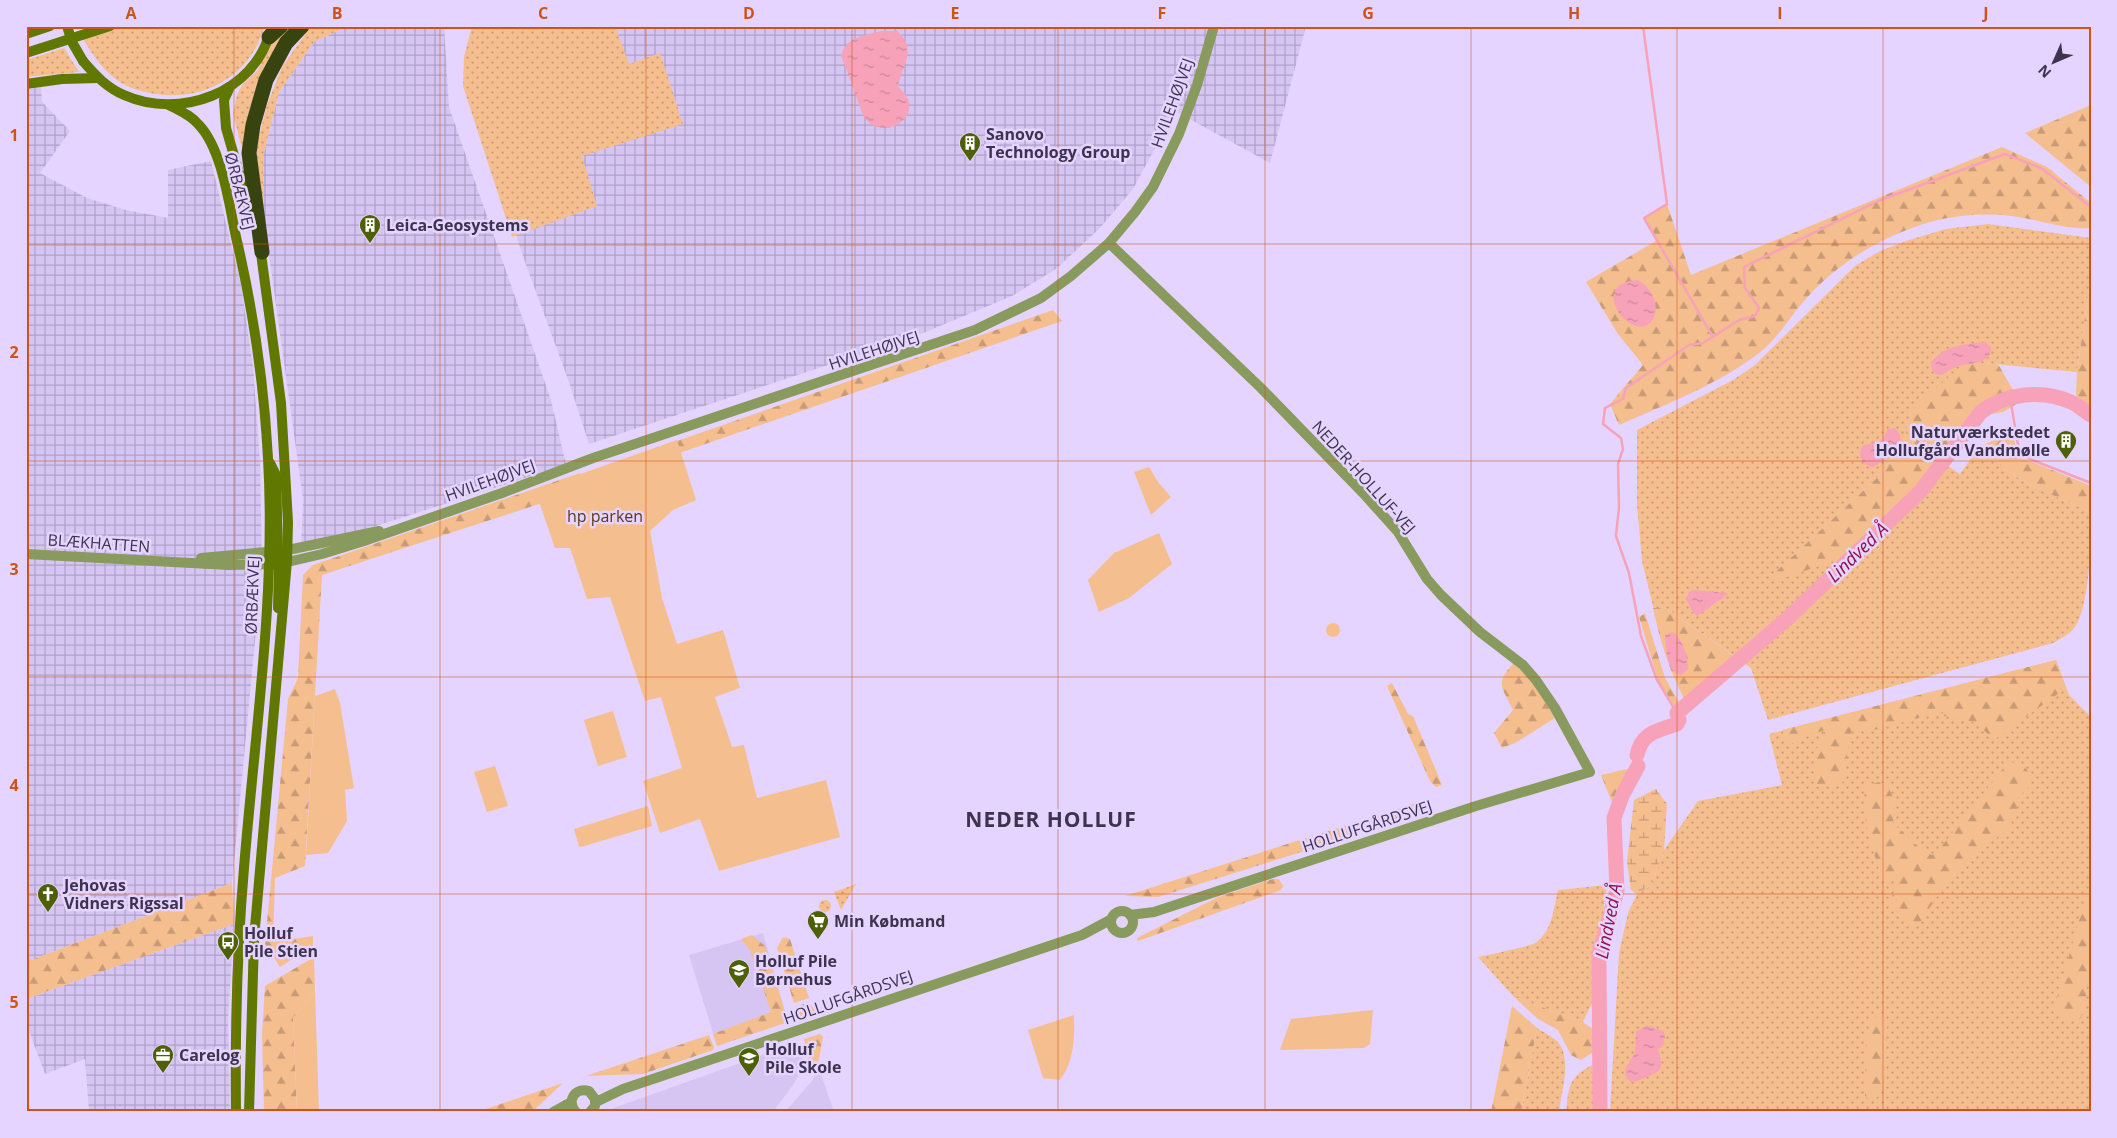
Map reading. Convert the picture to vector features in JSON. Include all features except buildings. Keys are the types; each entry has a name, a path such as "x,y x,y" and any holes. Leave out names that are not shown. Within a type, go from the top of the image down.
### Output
{"highway":[{"path":"271,32 281,26"},
{"path":"262,252 249,153 253,124 266,80 286,43 302,26"}],"main road":[{"path":"26,34 50,26"},
{"path":"67,26 72,42 83,61 98,78 124,95 146,103 169,105 201,101 230,87 246,73 260,56 271,32"},
{"path":"26,53 110,26"},
{"path":"26,84 62,79 98,78"},
{"name":"ØRBÆKVEJ","path":"230,87 224,100 226,128 262,252 281,402 278,551 281,648 254,939 249,1112"},
{"name":"ØRBÆKVEJ","path":"169,105 189,115 213,144 226,192 248,289 262,387 268,459 276,475 278,551"},
{"path":"278,551 278,563"},
{"name":"ØRBÆKVEJ","path":"236,1112 237,970 244,867 278,563"}],"street":[{"name":"HVILEHØJVEJ","path":"278,563 364,542 400,527 502,493 593,458 976,330 1041,298 1071,276 1109,243 1153,187 1170,156 1197,85 1214,26"},
{"name":"NEDER-HOLLUF-VEJ","path":"1109,243 1260,387 1363,493 1398,532 1441,595 1480,632 1523,665 1555,708 1590,772"},
{"name":"HVILEHØJVEJ","path":"278,551 400,527"},
{"name":"BLÆKHATTEN","path":"170,563 278,551"},
{"name":"BLÆKHATTEN","path":"26,554 170,563 278,563"},
{"name":"HOLLUFGÅRDSVEJ","path":"1132,919 1476,806 1590,772"},
{"path":"1119,911 1125,911 1132,919 1130,930 1124,933 1112,925 1113,914 1119,911"},
{"name":"HOLLUFGÅRDSVEJ","path":"574,1108 573,1095 578,1091 586,1090 593,1103 623,1089 1112,925"},
{"path":"553,1112 574,1108"},
{"path":"560,1112 574,1108"}],"shaded area":[{"path":"348,26 444,26 449,107 551,400 566,465 301,550 303,499 263,211 263,156 279,92 314,42"},
{"path":"478,26 1306,26 1270,163 1175,111 1133,189 1099,229 1056,269 1012,296 916,336 589,444 569,382 524,259 467,86"},
{"path":"41,87 42,102 70,131 40,173 87,198 126,210 168,218 168,170 211,161 241,285 253,366 260,463 262,567 232,883 26,962 26,90"},
{"path":"234,924 228,1018 230,1112 89,1112 85,1059 45,1074 26,1023 26,999"},
{"name":"Holluf Pile Børnehus","path":"763,933 788,1022 717,1046 689,955"},
{"name":"Holluf Pile Skole","path":"796,1043 802,1058 802,1069 773,1112 606,1112 608,1110"},
{"path":"819,1068 834,1112 785,1112 812,1081"}],"green space":[{"path":"123,26 265,26 254,51 235,73 224,81 198,92 170,95 141,91 121,83 102,66 83,39"},
{"path":"289,26 297,26 260,81 249,112 245,160 233,114 237,95 243,84 258,70 270,44"},
{"path":"311,26 348,26 314,42 279,92 263,156 263,211 256,147 267,105 282,67"},
{"path":"472,26 615,26 629,64 660,53 683,124 582,156 597,206 512,237 463,86 464,57"},
{"path":"64,48 79,72 26,77 26,60"},
{"path":"2091,105 2091,187 2025,133"},
{"path":"2002,147 2047,167 2091,203 2091,228 2065,227 2013,216 1977,215 1953,217 1930,222 1895,235 1846,263 1817,287 1769,345 1747,362 1694,392 1619,425 1610,404 1643,365 1618,334 1586,282 1656,241 1644,218 1667,204 1691,275"},
{"path":"1988,224 2091,238 2091,274 2077,372 1984,363 1911,410 1904,443 1877,478 1769,578 1843,558 1931,471 1939,460 1960,474 1979,447 2009,472 2034,487 2091,512 2089,571 2080,617 2073,630 2053,643 1768,720 1751,668 1666,608 1654,610 1642,561 1637,505 1637,430 1733,380 1755,365 1855,266 1880,251 1946,229"},
{"path":"2091,274 2091,411 2076,395 2077,372"},
{"path":"1053,310 1062,321 662,459 585,473"},
{"path":"1984,363 1998,364 2020,402 2003,412 1971,417 1931,471 1843,558 1777,580 1769,578 1877,478 1904,443 1911,410 1960,367"},
{"path":"2012,431 2018,456 2091,486 2091,512 2034,487 2009,472 1979,447"},
{"name":"hp parken","path":"677,440 696,500 673,510 650,531 662,598 677,644 723,630 740,688 715,697 732,747 744,745 757,798 826,780 840,837 719,871 700,819 660,833 643,781 682,768 661,697 645,701 610,597 587,599 570,548 555,548 535,490"},
{"path":"1149,467 1158,482 1171,497 1151,515 1134,472"},
{"path":"580,473 585,489 322,575 305,866 275,878 273,942 313,936 313,946 280,967 265,944 288,699 298,678 303,575 313,565"},
{"path":"1159,533 1172,564 1129,598 1099,612 1088,580 1114,553"},
{"path":"1653,608 1666,608 1735,657 1689,697 1684,699 1665,655"},
{"path":"1645,613 1665,678 1680,704 1674,706 1658,680 1639,617"},
{"path":"1333,623 1338,625 1340,630 1338,635 1333,637 1328,635 1326,630 1328,625"},
{"path":"2056,660 2069,695 2091,717 2091,1112 1610,1112 1619,953 1628,913 1637,894 1652,885 1664,850 1698,801 1782,785 1769,734"},
{"path":"2056,660 2066,688 1994,740 1975,722 1944,716 1942,711 1879,729 1851,732 1842,785 1815,787 1817,749 1825,730 1808,735 1798,745 1786,741 1782,730"},
{"path":"1514,663 1535,684 1555,718 1515,743 1502,748 1494,733 1513,710 1503,690 1502,681"},
{"path":"1392,683 1408,714 1413,716 1442,785 1436,787 1430,781 1387,686"},
{"path":"335,689 340,703 354,788 345,790 347,821 328,853 306,855 315,696"},
{"path":"613,711 627,757 598,766 584,720"},
{"path":"2009,761 2025,767 2032,777 2031,785 2018,798 2016,813 2008,830 1987,844 1950,877 1919,924 1912,925 1890,901 1898,883 1894,880 1886,879 1880,874 1864,808 1866,787 1878,782 1887,784 1895,802 1893,823 1924,852 1932,855 1937,852"},
{"path":"495,766 508,806 487,812 474,772"},
{"path":"1636,767 1613,805 1601,775"},
{"path":"1656,789 1667,804 1664,850 1652,885 1637,894 1631,890 1627,862 1634,800"},
{"path":"1422,801 1419,811 1311,849 1158,897 1125,896"},
{"path":"648,806 652,826 579,846 574,829"},
{"path":"1273,879 1279,879 1283,886 1281,890 1138,941 1137,938 1218,897"},
{"path":"232,883 234,924 26,999 26,962"},
{"path":"856,884 841,910 834,892"},
{"path":"1607,885 1595,966 1593,1001 1583,1022 1514,997 1478,957 1524,947 1541,939 1549,926 1558,890"},
{"path":"2086,896 2091,897 2091,981 2087,990 2085,1012 2080,1019 2070,1022 2053,1012"},
{"path":"827,900 830,901 830,911 823,912 820,911 819,904 820,901"},
{"path":"752,935 765,946 788,1022 717,1046 713,1034 771,1012 750,950 741,939"},
{"path":"783,937 790,939 809,998 794,1003 777,948"},
{"path":"314,957 315,991 293,1018 297,1112 264,1112 262,1035 265,986"},
{"path":"315,991 319,1112 297,1112 293,1018"},
{"path":"1514,997 1583,1022 1594,1030 1592,1053 1581,1060 1571,1055 1558,1030 1538,1019"},
{"path":"807,1003 811,1005 817,1014 800,1019 795,1007"},
{"path":"1512,1006 1537,1028 1521,1112 1491,1112"},
{"path":"1373,1010 1370,1044 1364,1048 1280,1050 1291,1019"},
{"path":"1074,1015 1073,1049 1065,1073 1060,1080 1043,1078 1028,1030"},
{"path":"1879,1015 1885,1017 1887,1028 1884,1044 1886,1067 1880,1095 1872,1101 1865,1096 1866,1039 1870,1023"},
{"path":"1537,1028 1557,1041 1562,1048 1565,1075 1559,1112 1521,1112"},
{"path":"820,1034 823,1037 818,1065 809,1063 804,1039"},
{"path":"709,1035 714,1047 713,1050 643,1074 586,1076"},
{"path":"1592,1065 1595,1112 1566,1112 1571,1084 1578,1074"},
{"path":"563,1083 532,1112 477,1112"}],"water":[{"path":"881,31 897,31 907,44 908,50 898,86 909,102 909,110 901,122 887,128 871,124 864,117 841,56 843,50 851,41"},
{"path":"1638,280 1651,293 1656,311 1651,322 1643,327 1633,325 1625,319 1617,310 1614,300 1615,291 1623,284"},
{"path":"1985,342 1991,347 1988,357 1984,360 1961,365 1942,375 1936,374 1933,371 1931,367 1932,361 1944,351 1957,346"},
{"path":"1895,428 1901,440 1895,450 1873,467 1863,462 1860,453 1862,446 1882,440 1888,429"},
{"path":"1694,590 1728,594 1697,616 1693,613 1686,599 1689,592"},
{"path":"1673,632 1682,644 1687,660 1688,669 1681,675 1672,670 1668,659 1665,635"},
{"path":"1651,1026 1662,1031 1665,1035 1664,1044 1658,1050 1661,1067 1652,1075 1632,1082 1626,1078 1625,1069 1635,1053 1636,1032 1644,1027"}],"waterway":[{"path":"1643,26 1667,204 1644,218 1713,337"},
{"path":"1677,713 1657,680 1641,636 1629,573 1616,536 1619,507 1618,464 1623,449 1621,438 1603,424 1605,408 1623,399 1626,388 1689,345 1703,343 1739,320 1755,316 1759,308 1745,288 1744,267 1878,201 2005,154 2041,168 2091,207"},
{"name":"Lindved Å","path":"1637,755 1639,747 1647,737 1657,731 1677,724 1679,720 1677,713 1788,618 1920,492 1981,412 2013,397 2036,394 2048,395 2071,402 2091,415"},
{"path":"2010,397 2019,451 2030,459 2091,483"},
{"name":"Lindved Å","path":"1600,1112 1599,953 1617,891 1614,818 1622,796 1638,766"}],"place":[{"name":"Sanovo Technology Group","path":"970,162"},
{"name":"Leica-Geosystems","path":"370,244"},
{"name":"Naturværkstedet Hollufgård Vandmølle","path":"2066,460"},
{"name":"Jehovas Vidners Rigssal","path":"48,913"},
{"name":"Min Købmand","path":"818,940"},
{"name":"Holluf Pile Stien","path":"228,961"},
{"name":"Holluf Pile Børnehus","path":"739,989"},
{"name":"Carelog","path":"163,1074"},
{"name":"Holluf Pile Skole","path":"749,1077"}],"district":[{"name":"NEDER HOLLUF","path":"1051,819"}]}
